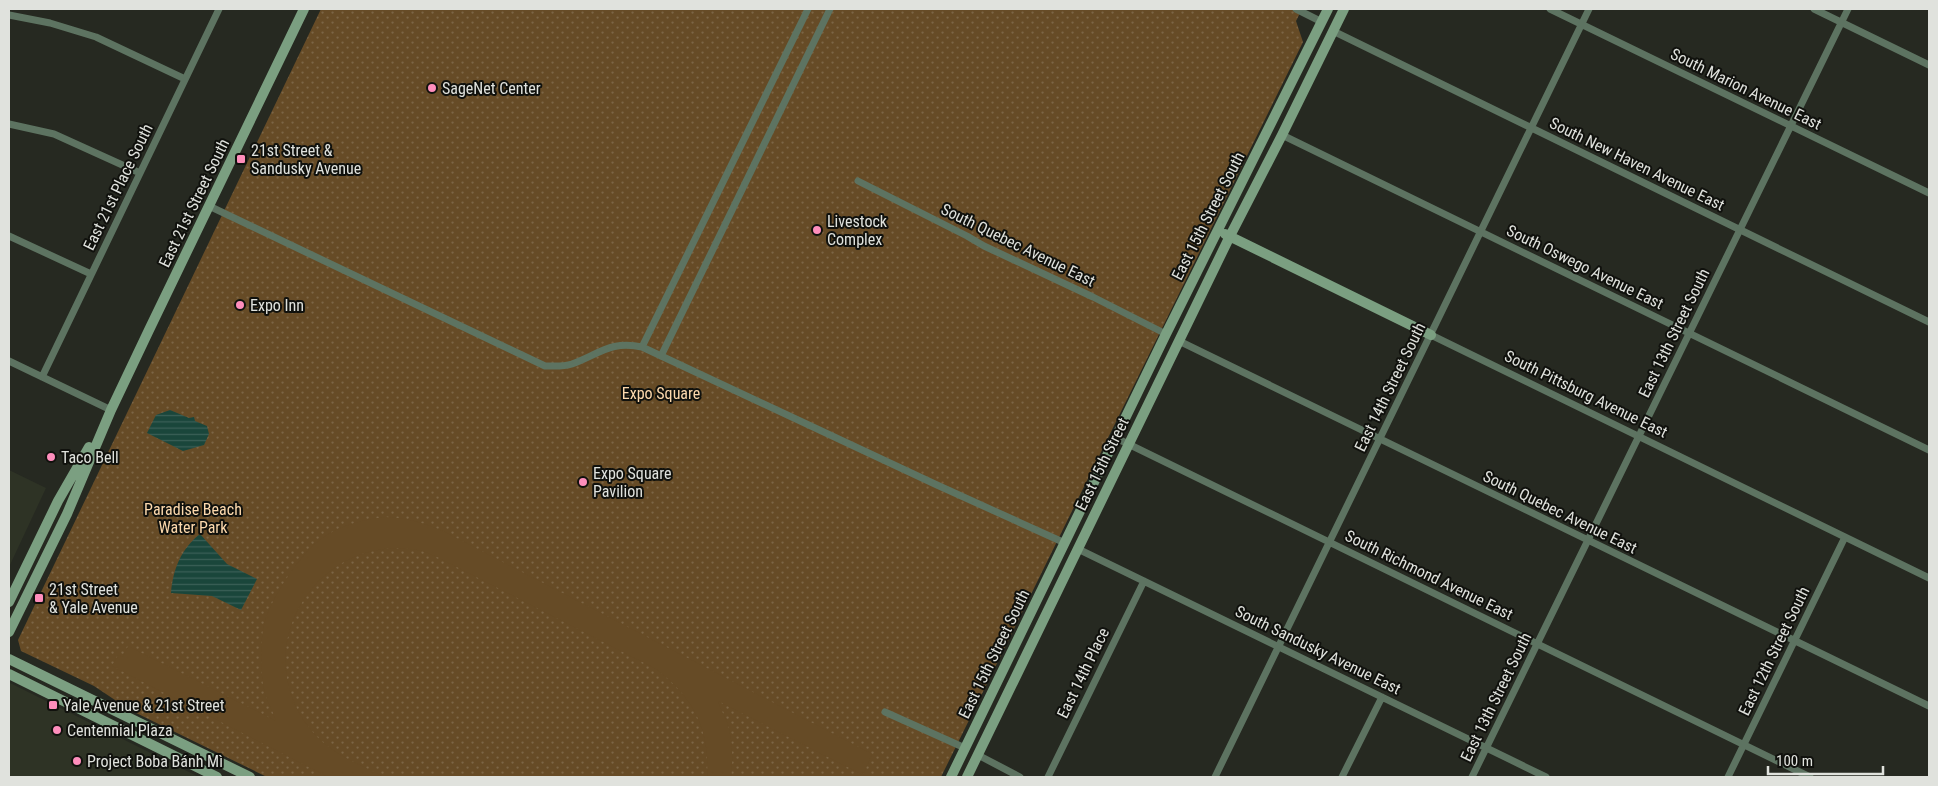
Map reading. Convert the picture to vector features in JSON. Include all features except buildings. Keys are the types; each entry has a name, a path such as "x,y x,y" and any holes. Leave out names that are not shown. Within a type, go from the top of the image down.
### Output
{"main road":[{"name":"East 21st Street South","path":"9,632 67,514 111,410 304,9"},
{"name":"East 15th Street South","path":"1116,438 1328,9"},
{"name":"East 15th Street South","path":"1153,393 1344,9"},
{"path":"1322,22 1333,31"},
{"path":"1270,129 1282,135"},
{"name":"South Pittsburg Avenue East","path":"1218,230 1431,335"},
{"path":"1166,334 1179,340"},
{"name":"East 15th Street","path":"1078,548 1153,393"},
{"name":"East 21st Street South","path":"9,602 58,501 111,410"},
{"name":"East 15th Street","path":"1065,543 1116,438"},
{"name":"East 15th Street South","path":"951,777 1065,543"},
{"path":"1065,543 1078,548"},
{"name":"East 15th Street South","path":"967,777 1078,548"},
{"path":"9,659 247,777"},
{"path":"9,674 217,777"},
{"path":"965,748 978,755"}],"street":[{"name":"East 21st Place South","path":"42,377 219,9"},
{"path":"642,347 808,9"},
{"path":"661,356 830,9"},
{"path":"1296,9 1322,22"},
{"name":"South Marion Avenue East","path":"1550,9 1929,193"},
{"name":"East 14th Street South","path":"1215,777 1589,9"},
{"path":"1814,9 1929,65"},
{"name":"East 13th Street South","path":"1472,777 1848,9"},
{"path":"9,15 50,23 88,35 185,79"},
{"name":"South New Haven Avenue East","path":"1333,31 1929,322"},
{"path":"9,124 54,134 140,173"},
{"name":"South Oswego Avenue East","path":"1282,135 1929,450"},
{"name":"South Quebec Avenue East","path":"858,181 984,246 1093,296 1166,334"},
{"path":"209,206 544,366 571,365 608,347 629,344 642,347 1065,543"},
{"path":"9,236 91,274"},
{"name":"South Pittsburg Avenue East","path":"1431,335 1929,578"},
{"name":"South Quebec Avenue East","path":"1179,340 1929,706"},
{"path":"9,361 111,410"},
{"name":"South Richmond Avenue East","path":"1116,438 1810,777"},
{"name":"East 12th Street South","path":"1728,777 1845,537"},
{"name":"South Sandusky Avenue East","path":"1078,548 1546,777"},
{"name":"East 14th Place","path":"1048,777 1144,581"},
{"path":"1342,777 1382,697"},
{"path":"885,712 965,748"},
{"path":"978,755 1020,777"}],"shaded area":[{"path":"9,470 46,488 9,567"},
{"name":"Centennial Plaza","path":"10,683 199,777 9,777"}],"green space":[{"name":"Expo Square","path":"321,9 1302,9 1296,21 1303,42 941,777 267,777 130,710 94,686 21,651 18,640"},
{"path":"385,517 416,521 445,532 872,754 863,775 718,701 727,722 730,736 732,756 731,777 707,777 706,744 697,716 690,703 680,691 656,669 422,551 385,549 352,558 324,576 303,601 290,632 286,664 292,698 311,730 335,752 384,777 328,777 112,666 118,655 123,657 128,646 276,721 265,693 261,664 263,628 274,600 296,565 321,539 336,530 352,524"}],"water":[{"path":"170,410 189,418 194,417 195,421 207,426 209,434 204,445 183,451 147,433 156,415"},
{"path":"200,534 227,564 257,579 241,610 212,596 171,593 179,560 188,546"}],"place":[{"name":"SageNet Center","path":"432,88"},
{"name":"21st Street & Sandusky Avenue","path":"241,159"},
{"name":"Livestock Complex","path":"817,230"},
{"name":"Expo Inn","path":"240,305"},
{"name":"Taco Bell","path":"51,457"},
{"name":"Expo Square Pavilion","path":"583,482"},
{"name":"21st Street & Yale Avenue","path":"39,598"},
{"name":"Yale Avenue & 21st Street","path":"53,705"},
{"name":"Centennial Plaza","path":"57,730"},
{"name":"Project Boba Bánh Mì","path":"77,761"}],"park label":[{"name":"Paradise Beach Water Park","path":"193,518"}]}
